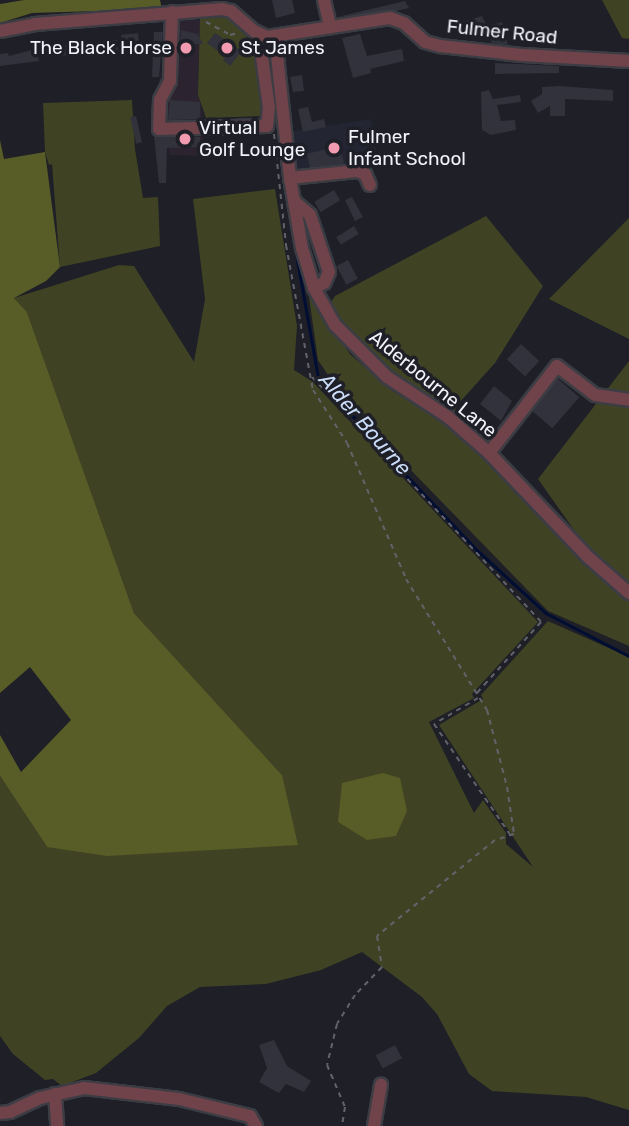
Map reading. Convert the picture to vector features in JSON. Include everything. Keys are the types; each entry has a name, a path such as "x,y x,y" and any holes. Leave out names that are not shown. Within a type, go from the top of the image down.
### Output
{"street":[{"path":"324,0 330,27"},
{"path":"0,31 35,24 197,11 221,5 264,36 275,37"},
{"path":"172,12 170,81 160,100 159,129 267,126 269,108 262,57"},
{"name":"Fulmer Road","path":"275,37 390,18 404,23 425,42 440,46 522,55 629,61"},
{"name":"Alderbourne Lane","path":"275,37 290,178 302,248 314,288 335,325 387,377 448,417 489,453 588,557 629,593"},
{"path":"290,178 357,171 365,174 370,185"},
{"path":"294,201 310,215 329,272 324,283 314,288"},
{"path":"489,453 556,366 595,395 629,400"},
{"path":"374,1126 381,1085"},
{"path":"0,1113 10,1112 55,1094 84,1088 179,1099 250,1116 256,1126"},
{"path":"55,1094 57,1126"}],"path":[{"path":"197,11 200,18 230,35 250,27"},
{"path":"273,128 286,245 313,390 347,443 406,579 488,710 507,787 514,834 495,840 377,936 382,967 355,995 337,1024 327,1065 345,1107 342,1126"},
{"path":"310,375 541,622 476,694"},
{"path":"479,698 435,724 511,836"}],"shaded area":[{"path":"167,20 200,20 198,91 203,117 202,156 170,155 156,94 166,56"},
{"name":"Fulmer Infant School","path":"371,119 378,161 297,174 290,132"}],"green space":[{"path":"24,0 160,0 162,9 32,13 0,23 0,4"},
{"path":"602,0 629,0 629,39 622,38"},
{"path":"230,17 257,49 265,116 206,118 198,95 200,18"},
{"path":"132,100 135,149 143,198 158,197 160,246 60,267 52,164 49,165 45,152 43,103"},
{"path":"0,140 4,159 45,152 60,267 46,281 14,298 27,312 134,613 282,775 298,845 107,856 47,847 0,776 0,735 21,772 71,720 30,667 0,693"},
{"path":"275,189 297,326 294,370 313,382 538,622 472,694 474,698 429,722 474,813 483,800 506,833 506,844 533,867 439,725 483,699 481,695 548,621 629,657 629,1110 586,1097 492,1091 469,1074 437,1014 422,997 362,952 321,970 266,984 200,987 167,1006 139,1038 96,1073 62,1086 53,1079 45,1080 13,1054 0,1036 0,776 47,847 282,775 134,613 27,312 14,298 119,265 134,266 194,362 205,299 193,199"},
{"path":"486,216 543,286 495,363 459,403 453,414 394,374 366,350 335,315 331,302 335,296"},
{"path":"629,218 629,339 549,299"},
{"path":"309,297 350,354 391,390 464,436 629,594 629,646 548,611 365,423 346,402 318,360"},
{"path":"629,361 629,586 579,537 538,479"},
{"path":"383,773 400,778 407,811 396,836 367,840 338,822 342,783"}],"building":[{"path":"272,0 292,0 295,13 276,18"},
{"path":"405,1 409,8 337,17"},
{"path":"482,16 487,26 502,22 508,45 492,43 488,31 466,37 459,23"},
{"name":"The Black Horse","path":"181,30 198,34 203,44 191,44 192,54 180,52"},
{"path":"154,32 163,32 159,77 152,77"},
{"path":"138,33 139,43 122,45 121,35"},
{"name":"St James","path":"215,33 242,51 230,66 223,60 226,57 207,43"},
{"path":"360,34 367,56 402,49 404,61 370,69 371,73 353,78 342,38"},
{"path":"117,40 118,50 58,56 57,46"},
{"path":"55,44 57,54 38,56 39,61 0,66 0,54 8,53 9,56"},
{"path":"495,63 559,66 559,73 495,74"},
{"path":"302,75 304,91 293,92 290,77"},
{"path":"542,87 613,90 613,101 565,99 565,116 550,116 550,106 538,113 531,101 542,94"},
{"path":"489,90 493,99 520,95 521,102 497,105 501,121 515,120 516,130 491,135 482,130 481,92"},
{"path":"170,100 200,102 200,119 168,120"},
{"path":"308,107 312,122 324,119 326,127 303,132 298,109"},
{"path":"136,116 142,142 136,144 130,117"},
{"path":"154,136 200,137 200,147 167,148 166,183 159,183"},
{"path":"340,146 344,164 311,171 307,154"},
{"path":"334,190 340,200 320,212 314,202"},
{"path":"352,197 363,217 355,221 345,200"},
{"path":"354,226 359,234 341,245 336,237"},
{"path":"348,260 358,279 346,285 337,266"},
{"path":"521,344 539,361 525,376 507,359"},
{"path":"558,379 579,397 552,428 531,410"},
{"path":"494,386 512,401 501,421 480,404"},
{"path":"274,1040 287,1066 311,1081 304,1092 286,1084 279,1093 259,1082 267,1068 259,1045"},
{"path":"395,1045 402,1058 383,1069 376,1055"}],"waterway":[{"name":"Alder Bourne","path":"273,78 284,184 318,375 378,445 477,550 546,613 629,656"}],"place":[{"name":"The Black Horse","path":"186,48"},
{"name":"St James","path":"227,48"},
{"name":"Virtual Golf Lounge","path":"185,139"},
{"name":"Fulmer Infant School","path":"334,148"}]}
